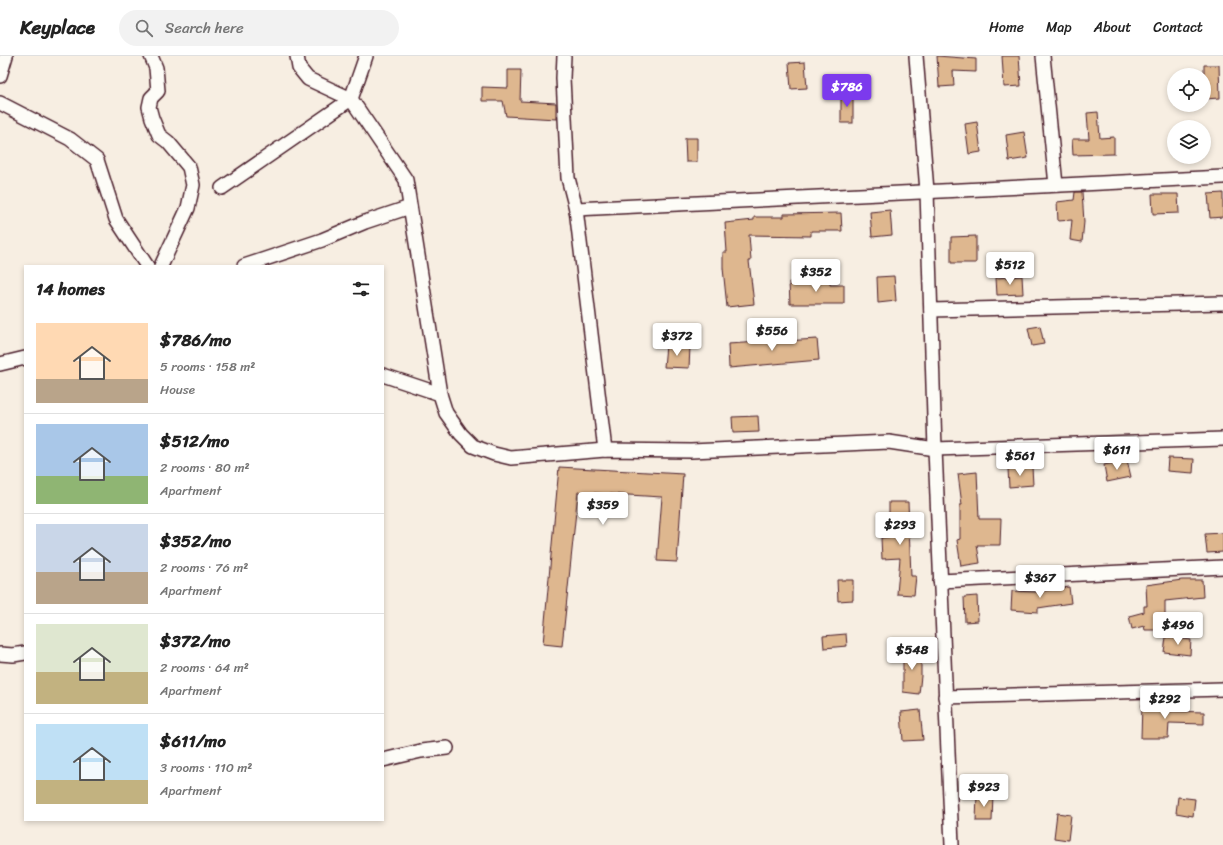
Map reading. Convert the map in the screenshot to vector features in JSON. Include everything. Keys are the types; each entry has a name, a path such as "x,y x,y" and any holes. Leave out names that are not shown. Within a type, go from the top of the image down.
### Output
{"street":[{"path":"0,76 6,56"},
{"path":"151,56 156,68 158,91 151,98 149,107 152,118 159,135 168,142 189,167 193,185 188,208 161,265"},
{"path":"297,56 300,68 305,77 351,99 406,180 440,394 446,413 461,434 473,446 494,454 512,458 605,450 690,451 889,442 934,449 1223,438"},
{"path":"222,188 351,99 366,56"},
{"path":"564,56 563,78 568,178 576,208 605,450"},
{"path":"916,56 927,191 934,449 952,845"},
{"path":"1043,56 1056,185"},
{"path":"0,103 70,139 97,160 116,219 146,265"},
{"path":"576,208 1223,177"},
{"path":"247,265 322,240 365,222 410,207"},
{"path":"930,310 1223,304"},
{"path":"0,364 24,358"},
{"path":"384,374 440,394"},
{"path":"940,581 1223,567"},
{"path":"0,654 24,654"},
{"path":"946,697 1223,690"},
{"path":"384,760 421,751 447,748"}],"building":[{"path":"937,56 976,59 976,72 953,71 954,86 939,87"},
{"path":"1002,56 1019,56 1021,86 1004,87"},
{"path":"805,62 807,88 791,89 789,63"},
{"path":"1204,65 1219,65 1220,98 1211,99 1211,68 1204,68"},
{"path":"508,70 521,70 520,101 556,103 556,119 506,116 503,101 482,101 482,87 508,88"},
{"path":"841,93 853,93 853,123 841,123"},
{"path":"1098,112 1100,138 1114,137 1114,154 1073,155 1072,139 1089,139 1087,113"},
{"path":"977,122 981,152 969,154 965,124"},
{"path":"1024,132 1028,158 1009,161 1006,135"},
{"path":"685,138 697,138 697,162 686,162"},
{"path":"1075,192 1082,192 1084,222 1082,242 1070,240 1072,220 1058,221 1057,202 1074,200"},
{"path":"1223,193 1223,217 1210,218 1208,194"},
{"path":"1152,194 1178,194 1179,213 1153,214"},
{"path":"890,210 892,235 872,237 870,212"},
{"path":"841,213 842,231 811,231 811,236 749,235 751,261 749,261 754,304 727,307 723,268 723,252 727,252 725,223 754,220 754,217 784,217 784,214"},
{"path":"976,236 976,263 951,263 951,237"},
{"path":"894,276 896,301 878,303 877,277"},
{"path":"1022,276 1023,294 997,295 996,278"},
{"path":"830,280 830,285 844,285 844,304 790,304 789,282"},
{"path":"1040,326 1044,344 1032,346 1028,328"},
{"path":"784,338 785,341 817,339 819,360 729,368 728,344 760,342 759,340"},
{"path":"666,345 690,347 689,368 664,367"},
{"path":"758,416 759,432 733,433 732,417"},
{"path":"1168,458 1194,459 1193,473 1167,471"},
{"path":"1127,460 1131,477 1107,482 1104,465"},
{"path":"559,467 683,474 677,562 657,561 662,497 578,492 562,646 543,644"},
{"path":"1032,467 1033,485 1009,487 1008,469"},
{"path":"977,472 979,519 1001,519 1000,545 977,545 980,563 961,566 957,540 960,539 960,505 962,505 958,474"},
{"path":"889,502 908,502 911,576 916,576 914,595 897,594 900,558 882,559 881,538 889,537"},
{"path":"1223,533 1223,552 1207,553 1205,534"},
{"path":"837,580 853,580 853,600 838,601"},
{"path":"1182,580 1202,580 1203,597 1165,601 1165,630 1145,630 1144,626 1132,629 1129,616 1144,612 1144,606 1147,606 1146,585"},
{"path":"1069,587 1071,603 1038,608 1038,612 1011,610 1012,591 1035,592"},
{"path":"977,596 978,621 965,622 964,597"},
{"path":"846,634 847,646 824,648 823,636"},
{"path":"1166,637 1191,640 1190,655 1164,652"},
{"path":"903,649 921,649 919,694 903,692"},
{"path":"1142,704 1169,704 1169,711 1204,712 1204,724 1169,723 1168,738 1141,738"},
{"path":"920,710 923,740 903,741 901,712"},
{"path":"977,794 993,794 992,821 976,821"},
{"path":"1178,797 1195,799 1193,816 1176,813"},
{"path":"1057,813 1071,815 1068,840 1054,838"}]}
